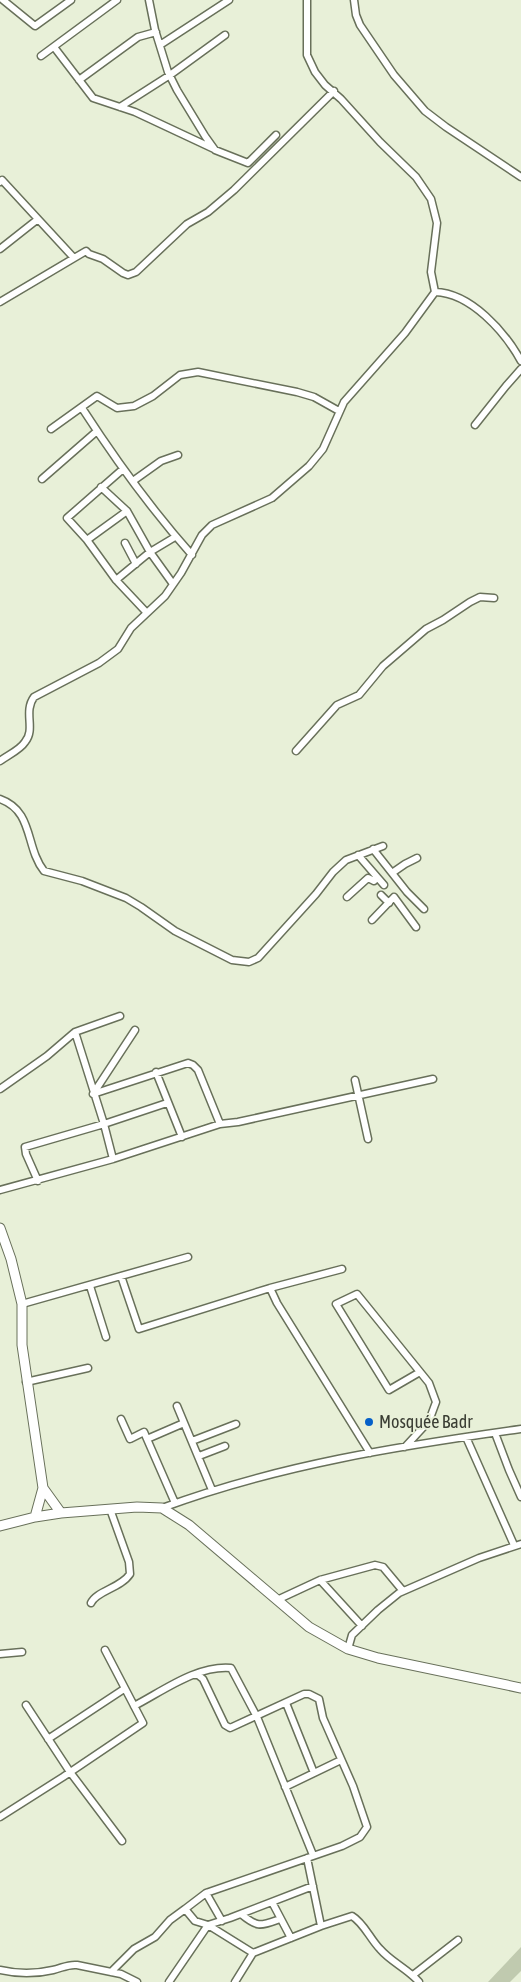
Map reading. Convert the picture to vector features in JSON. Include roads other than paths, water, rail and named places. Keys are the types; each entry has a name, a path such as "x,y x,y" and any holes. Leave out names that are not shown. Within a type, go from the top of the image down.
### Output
{"main road":[{"path":"0,1228 11,1259 22,1304 22,1346 26,1382 43,1488 35,1516"},
{"path":"43,1488 61,1513"},
{"path":"0,1526 35,1516 61,1513 110,1509 162,1508 189,1525 309,1627 348,1649 378,1658 521,1688"}],"street":[{"path":"7,1 35,26 71,0"},
{"path":"41,56 117,0"},
{"path":"149,0 156,32 170,75 177,90 215,150"},
{"path":"160,45 230,0"},
{"path":"0,761 21,747 27,740 29,734 29,706 34,697 99,663 110,655 124,640 131,628 165,596 192,555 202,535 212,525 272,498 309,466 323,449 339,410 349,395 405,333 435,292 431,272 437,223 429,194 416,177 380,142 334,91 319,79 307,56 307,0"},
{"path":"354,0 358,21 394,76 425,111 521,177"},
{"path":"79,80 138,37 156,32"},
{"path":"120,107 225,36"},
{"path":"54,46 93,98 136,112 215,150 248,163 276,135"},
{"path":"1,299 86,251 103,259 123,273 128,275 136,272 187,224 208,212 234,190 334,91"},
{"path":"0,182 2,180 74,258"},
{"path":"0,248 38,219"},
{"path":"435,292 459,299 489,318 514,348 521,361"},
{"path":"475,425 521,370"},
{"path":"51,429 97,396 117,408 134,406 153,396 184,374 198,372 297,392 314,397 339,410"},
{"path":"82,408 123,469 175,537 192,555"},
{"path":"42,479 97,431"},
{"path":"133,482 161,461 178,455"},
{"path":"123,469 68,518 87,540 116,580 147,613"},
{"path":"102,487 127,511 150,552 173,584"},
{"path":"87,540 127,511"},
{"path":"116,580 150,552 175,537"},
{"path":"125,543 136,564"},
{"path":"296,751 337,705 359,695 383,666 426,629 480,597 494,598"},
{"path":"0,799 9,802 20,813 38,860 44,870 82,881 126,898 189,939 232,960 243,962 249,962 258,958 316,894 333,872 346,860 383,846"},
{"path":"373,849 407,892 424,909"},
{"path":"358,855 384,885"},
{"path":"392,873 404,864 418,858"},
{"path":"347,897 368,878 374,881 377,878"},
{"path":"382,895 388,902"},
{"path":"372,920 394,897 416,927"},
{"path":"0,1078 2,1088 47,1056 75,1032 120,1016"},
{"path":"93,1094 135,1030"},
{"path":"75,1032 113,1159"},
{"path":"93,1094 188,1063 198,1070 220,1124"},
{"path":"156,1072 182,1137"},
{"path":"0,1190 113,1159 220,1124 238,1122 433,1079"},
{"path":"355,1080 368,1139"},
{"path":"38,1181 26,1154 25,1147 168,1103"},
{"path":"22,1304 188,1257"},
{"path":"121,1276 139,1329 270,1288 342,1269"},
{"path":"90,1286 106,1337"},
{"path":"270,1288 277,1303 370,1453"},
{"path":"405,1447 429,1422 434,1410 436,1402 429,1383 357,1294 336,1304 389,1390 420,1372"},
{"path":"26,1382 88,1368"},
{"path":"177,1406 212,1490"},
{"path":"121,1419 130,1438 144,1432 175,1503"},
{"path":"147,1439 184,1423"},
{"path":"192,1441 236,1424"},
{"path":"162,1508 212,1490 264,1475 333,1459 521,1429"},
{"path":"496,1432 509,1470 521,1497"},
{"path":"348,1649 352,1635 403,1591 479,1558 518,1545 466,1437"},
{"path":"198,1456 225,1446"},
{"path":"91,1603 93,1598 122,1583 130,1574 129,1562 110,1509"},
{"path":"277,1600 320,1580 380,1565 403,1591"},
{"path":"320,1580 362,1626"},
{"path":"0,1817 143,1723 104,1650"},
{"path":"0,1654 22,1652"},
{"path":"134,1706 193,1675 231,1668 257,1717 310,1857 313,1886 321,1926"},
{"path":"111,1972 134,1949 155,1937 170,1920 206,1893 342,1846 360,1837 367,1827 342,1760 323,1718 319,1699 309,1694 304,1694 230,1728 225,1725 203,1679 198,1675 193,1675"},
{"path":"48,1739 124,1689"},
{"path":"286,1703 314,1773"},
{"path":"26,1705 70,1772 122,1841"},
{"path":"285,1788 342,1760"},
{"path":"169,1982 208,1925 313,1886"},
{"path":"206,1893 222,1921"},
{"path":"272,1902 291,1938"},
{"path":"185,1909 195,1921 208,1925 253,1953"},
{"path":"241,1914 252,1924 258,1926 280,1919"},
{"path":"235,1982 253,1953 350,1916 354,1917 382,1951 413,1975 419,1982"},
{"path":"413,1975 458,1940"},
{"path":"0,1970 30,1974 42,1973 70,1964 121,1974 137,1982"}],"place":[{"name":"Mosquée Badr","path":"369,1422"}]}
